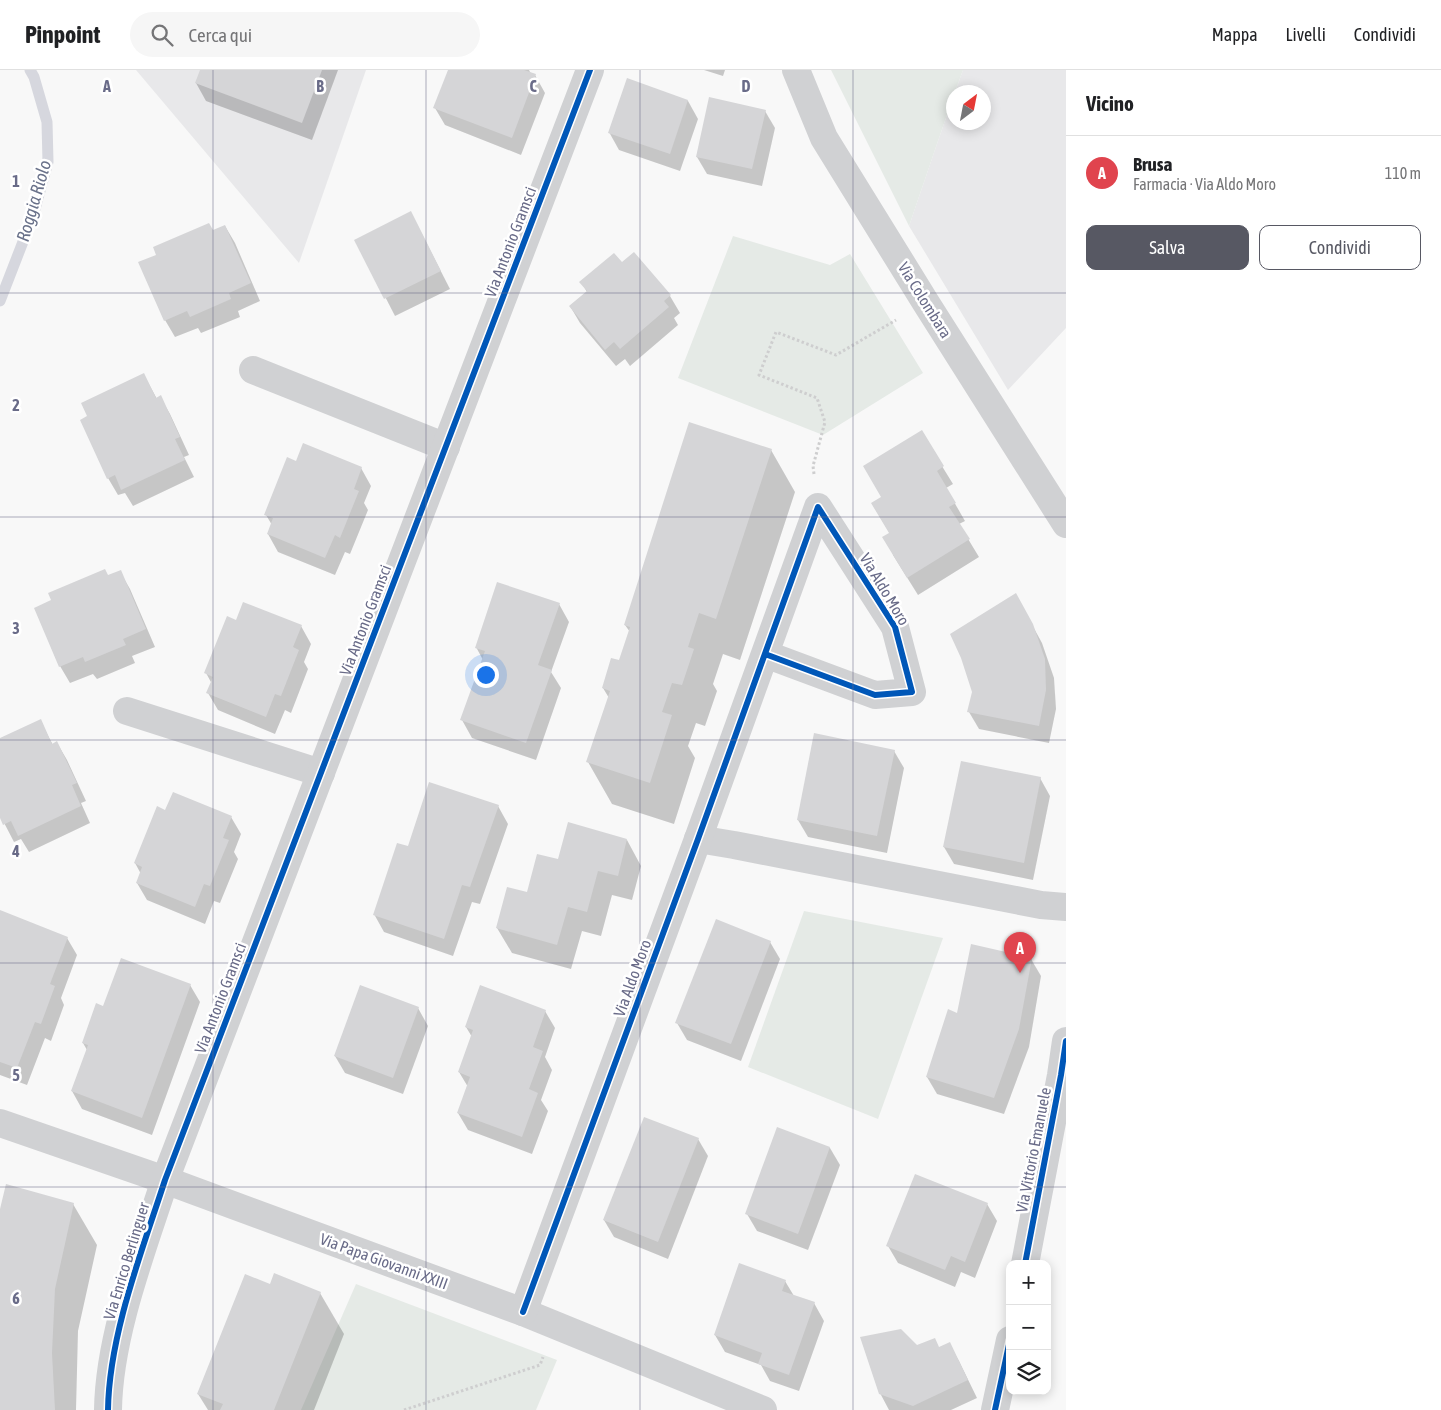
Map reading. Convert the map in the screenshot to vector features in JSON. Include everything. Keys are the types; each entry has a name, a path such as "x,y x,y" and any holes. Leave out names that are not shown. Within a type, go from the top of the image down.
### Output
{"street":[{"name":"Via Antonio Gramsci","path":"165,1180 590,70"},
{"name":"Via Colombara","path":"796,70 824,138 1066,524"},
{"path":"253,370 446,447"},
{"name":"Via Aldo Moro","path":"765,654 875,695 912,692 895,627 818,507"},
{"name":"Via Aldo Moro","path":"523,1312 698,839 818,507"},
{"path":"127,711 321,774"},
{"path":"698,839 1041,905 1066,907"},
{"name":"Via Vittorio Emanuele","path":"1025,1260 1066,1041"},
{"name":"Via Papa Giovanni XXIII","path":"0,1123 165,1180 523,1312 763,1410"},
{"name":"Via Enrico Berlinguer","path":"108,1410 110,1375 122,1322 134,1277 165,1180"},
{"path":"996,1410 1008,1350"}],"path":[{"path":"818,507 813,466 825,422 817,398 758,375 776,332 836,354 926,303"},
{"path":"404,1410 540,1364 556,1326"}],"shaded area":[{"path":"136,70 366,70 299,263"},
{"path":"831,70 963,70 958,85 946,85 946,118 909,226"},
{"path":"963,70 1066,70 1066,328 1008,390 909,226 946,118 946,130 991,130 991,85 958,85"},
{"path":"733,236 830,265 850,254 923,373 823,435 678,378"},
{"path":"804,911 943,938 878,1119 748,1067"},
{"path":"356,1284 557,1360 536,1410 301,1410"}],"building":[{"path":"200,70 322,70 302,123 195,83"},
{"path":"448,70 524,70 536,74 512,138 433,108"},
{"path":"627,78 688,100 670,154 608,133"},
{"path":"709,97 766,110 752,169 696,157"},
{"path":"411,211 441,271 384,299 354,240"},
{"path":"209,223 213,230 225,225 251,283 229,293 231,299 190,317 187,311 164,321 138,262 156,255 153,247"},
{"path":"634,252 671,295 664,301 669,307 620,349 614,342 605,350 569,306 587,291 579,282 614,253 622,262"},
{"path":"144,373 156,398 161,395 180,437 175,439 185,460 121,490 115,475 107,479 80,420 87,416 81,403"},
{"path":"689,422 772,449 716,619 699,613 688,647 694,649 682,685 672,683 662,712 672,715 650,783 586,762 610,691 602,688 611,658 619,660 630,627 624,625"},
{"path":"922,430 944,466 937,471 956,503 949,507 970,539 907,578 882,537 889,533 871,503 881,497 863,466"},
{"path":"303,443 362,467 354,489 359,491 340,538 335,535 325,558 267,534 273,518 264,515 287,457 296,461"},
{"path":"105,569 108,575 121,570 146,629 123,639 126,645 85,662 83,657 59,667 34,608 51,600 48,593"},
{"path":"497,582 560,603 538,665 552,670 526,743 460,720 485,651 475,648"},
{"path":"1016,593 1033,624 1045,659 1046,690 1039,726 967,712 972,692 961,658 950,634"},
{"path":"243,602 302,625 293,647 299,650 281,696 275,694 266,717 206,693 213,677 204,673 227,616 236,620"},
{"path":"41,719 52,744 57,741 77,783 72,785 81,806 18,836 11,821 3,825 0,818 0,738"},
{"path":"814,733 895,750 877,836 797,820"},
{"path":"961,761 1041,777 1024,863 943,847"},
{"path":"429,782 499,805 470,887 462,885 444,939 373,915 397,843 408,846"},
{"path":"173,792 232,816 223,838 229,840 210,886 204,884 195,907 136,883 142,867 134,863 157,806 165,810"},
{"path":"568,822 627,839 618,876 598,871 587,912 568,907 557,945 496,928 507,887 527,892 537,854 558,859"},
{"path":"0,910 68,937 50,984 55,986 41,1024 35,1022 17,1068 0,1062"},
{"path":"716,919 771,941 731,1044 675,1023"},
{"path":"971,944 1032,958 1019,1029 994,1098 926,1077 948,1009 957,1013"},
{"path":"121,958 191,984 142,1118 71,1091 88,1045 82,1043 96,1003 103,1006"},
{"path":"360,985 419,1007 393,1078 334,1056"},
{"path":"480,985 546,1010 533,1047 543,1051 529,1089 538,1093 522,1137 457,1113 470,1077 458,1072 473,1030 465,1027"},
{"path":"644,1117 699,1138 658,1242 603,1220"},
{"path":"777,1127 830,1147 798,1234 745,1214"},
{"path":"915,1174 988,1203 965,1262 951,1256 945,1270 886,1246"},
{"path":"6,1184 74,1203 55,1289 52,1353 55,1410 0,1410 0,1209"},
{"path":"739,1263 786,1280 782,1291 815,1302 789,1375 758,1364 762,1353 714,1335"},
{"path":"274,1273 321,1292 274,1410 220,1410 223,1404 197,1394 245,1274 270,1284"},
{"path":"901,1329 917,1345 935,1338 939,1347 950,1342 968,1380 913,1406 879,1394 860,1337"}],"waterway":[{"name":"Roggia Riolo","path":"0,301 33,216 48,162 47,122 34,77 30,70"}],"cycle path":[{"path":"108,1410 110,1381 120,1323 165,1180 590,70"},
{"path":"523,1312 698,839 818,507 895,627 912,692 875,695 765,654"},
{"path":"1026,1260 1066,1041"},
{"path":"995,1410 1008,1350"}],"place":[{"name":"Brusa","path":"1020,973"}]}
